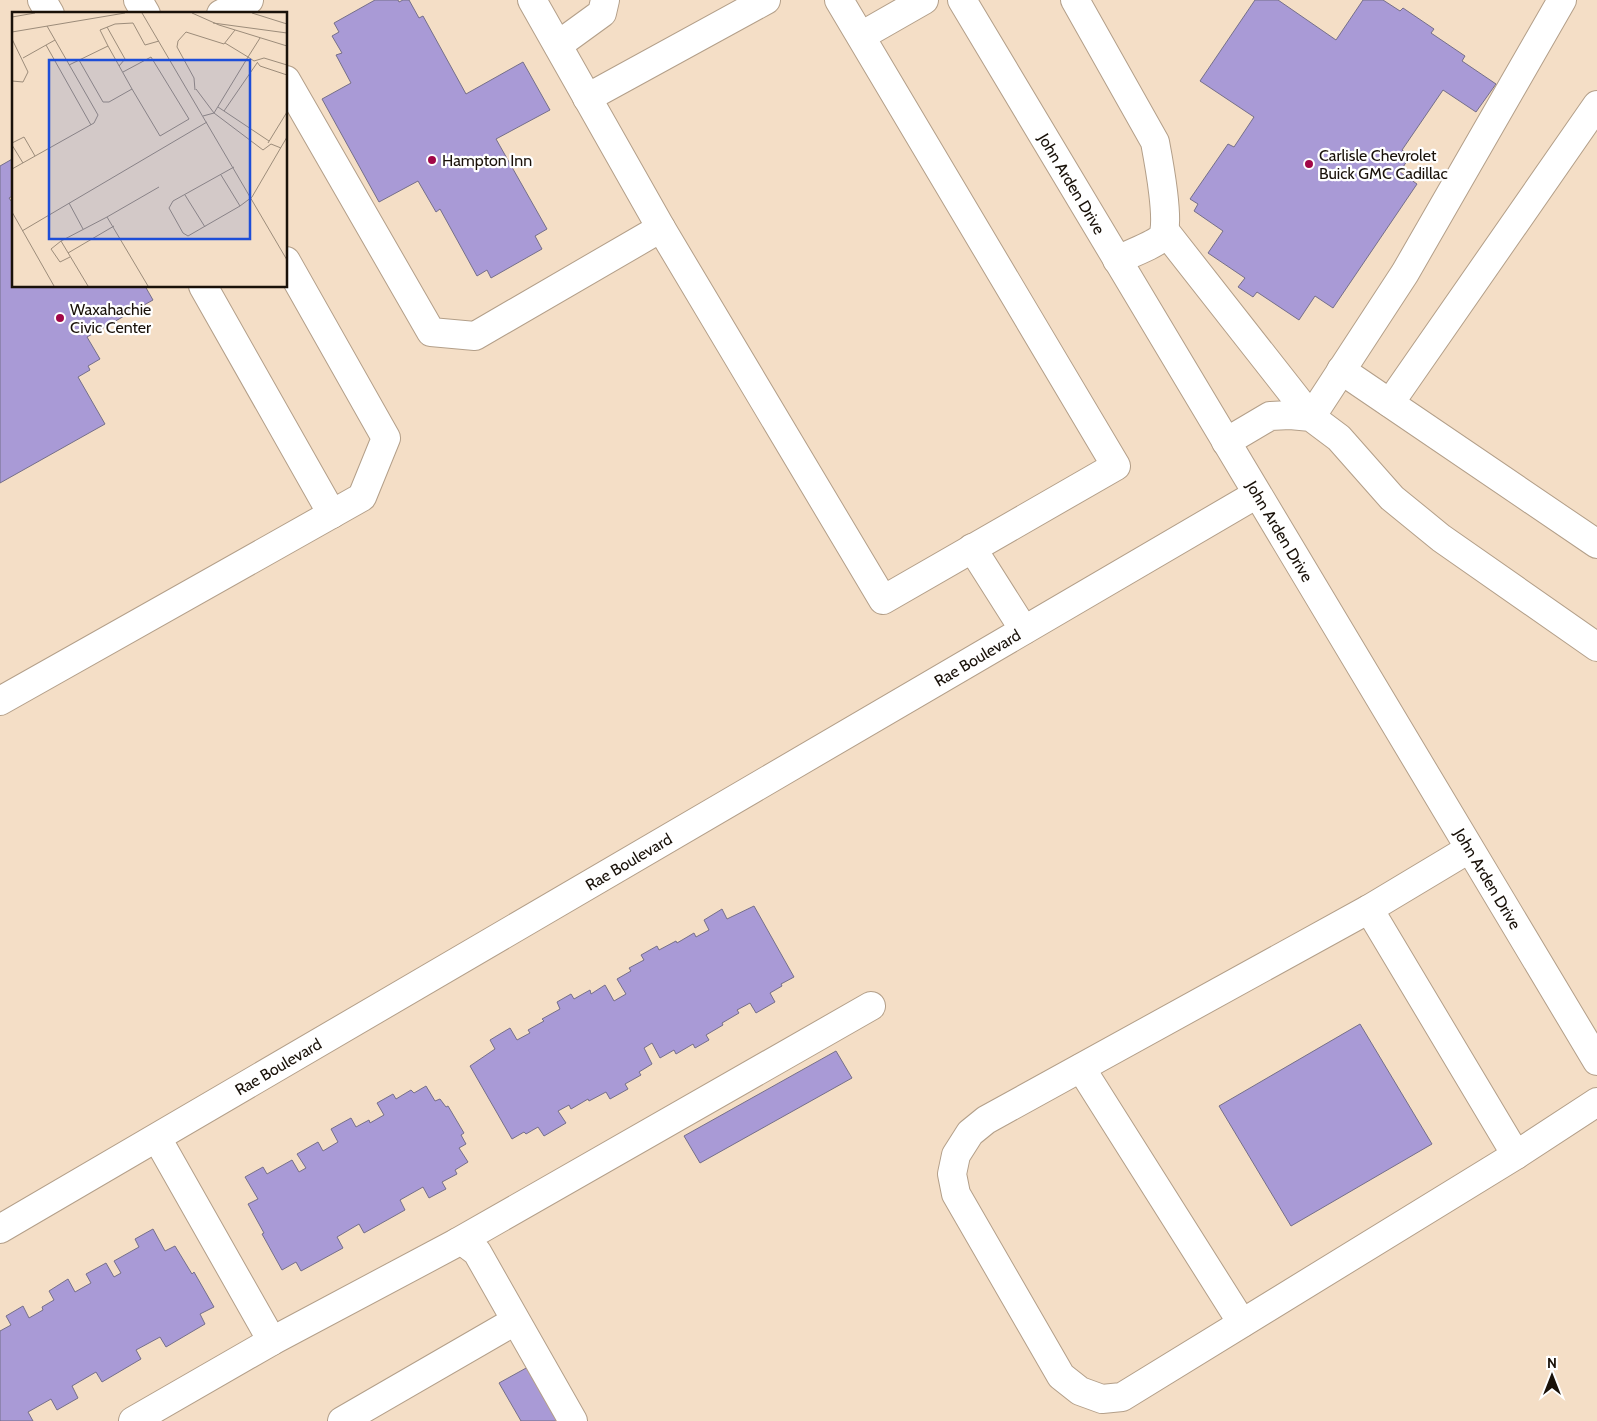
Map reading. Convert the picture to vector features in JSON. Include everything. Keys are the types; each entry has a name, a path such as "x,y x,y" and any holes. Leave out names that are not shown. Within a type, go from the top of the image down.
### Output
{"street":[{"path":"42,0 49,12"},
{"path":"138,0 145,12"},
{"path":"532,0 661,228 882,600 1116,466 840,0"},
{"path":"558,45 602,13 605,0"},
{"path":"588,98 766,0"},
{"path":"861,36 924,0"},
{"name":"John Arden Drive","path":"962,0 1597,1061"},
{"path":"1075,0 1155,142 1165,212 1165,231 1161,238 1117,260"},
{"path":"1310,417 1405,273 1562,0"},
{"path":"288,83 431,332 476,336 661,228"},
{"path":"1390,403 1597,105"},
{"path":"1165,231 1310,417 1339,438 1392,498 1441,538 1597,647"},
{"path":"0,701 362,497 386,438 288,265"},
{"path":"205,288 332,514"},
{"path":"1341,370 1597,544"},
{"path":"1226,442 1270,416 1310,417"},
{"name":"Rae Boulevard","path":"0,1229 1257,494"},
{"path":"972,548 1024,630"},
{"path":"1469,849 1369,909 986,1120 970,1133 956,1155 952,1174 956,1194 1061,1376 1080,1391 1102,1400 1122,1397 1516,1155 1597,1102"},
{"path":"1369,909 1516,1155"},
{"path":"133,1421 272,1341 458,1242 871,1006"},
{"path":"1081,1068 1242,1324"},
{"path":"157,1138 272,1341"},
{"path":"458,1242 465,1243 477,1252 573,1421"},
{"path":"342,1421 515,1321"}],"building":[{"name":"Hampton Inn","path":"375,0 398,0 399,2 409,0 419,18 423,16 466,94 523,62 550,110 496,139 547,229 535,236 542,249 491,278 487,270 477,276 440,209 436,212 418,181 379,202 322,99 351,83 336,55 342,53 332,36 339,32 334,23"},
{"name":"Carlisle Chevrolet Buick GMC Cadillac","path":"1255,0 1278,0 1336,40 1363,0 1383,0 1400,11 1403,8 1434,29 1431,33 1465,56 1462,61 1496,84 1476,112 1443,90 1402,150 1410,156 1400,172 1417,184 1333,308 1315,296 1299,320 1257,292 1253,297 1238,287 1245,278 1208,253 1223,231 1194,211 1198,204 1190,199 1228,144 1234,147 1254,117 1200,81"},
{"name":"Waxahachie Civic Center","path":"12,159 12,196 9,198 12,202 12,288 146,288 153,300 87,337 100,359 88,366 90,370 78,377 105,424 0,483 0,166"},
{"path":"754,906 794,977 770,993 775,1002 756,1013 750,1003 737,1010 739,1013 706,1035 709,1040 695,1048 693,1044 676,1054 674,1050 660,1058 652,1043 644,1048 652,1064 639,1072 641,1075 625,1084 628,1089 610,1099 606,1092 589,1101 588,1099 571,1109 569,1105 558,1111 566,1123 544,1136 538,1127 512,1139 470,1066 495,1049 490,1040 510,1028 517,1040 530,1033 528,1030 544,1021 542,1019 560,1009 557,1002 571,994 574,999 590,990 591,994 605,985 614,1001 626,994 617,979 631,971 629,968 644,960 641,955 657,946 659,950 676,941 677,943 694,933 696,937 709,930 704,920 722,909 727,919"},
{"path":"1360,1024 1432,1144 1291,1226 1219,1106"},
{"path":"836,1051 852,1078 700,1163 684,1136"},
{"path":"426,1086 435,1101 440,1099 446,1107 448,1106 464,1133 461,1135 466,1144 459,1148 468,1162 455,1170 457,1174 442,1182 446,1189 429,1198 423,1187 400,1200 405,1210 364,1233 359,1224 337,1237 343,1248 301,1271 296,1262 282,1270 248,1204 258,1199 245,1177 263,1167 267,1174 292,1160 299,1172 306,1168 297,1154 318,1142 323,1151 338,1142 331,1129 351,1118 356,1127 369,1120 370,1123 384,1115 377,1103 393,1094 396,1099 411,1090 414,1093"},
{"path":"153,1229 165,1251 175,1246 192,1274 194,1272 214,1307 200,1314 205,1324 166,1347 160,1337 136,1350 141,1359 102,1382 96,1372 72,1386 78,1398 57,1410 51,1399 28,1412 33,1421 0,1421 0,1331 11,1325 6,1316 23,1306 29,1318 43,1310 42,1307 54,1300 49,1291 68,1279 75,1292 91,1283 86,1274 106,1263 114,1277 121,1273 114,1261 139,1247 135,1239"},
{"path":"528,1367 559,1421 521,1421 499,1383"}],"place":[{"name":"Hampton Inn","path":"432,160"},
{"name":"Carlisle Chevrolet Buick GMC Cadillac","path":"1309,164"},
{"name":"Waxahachie Civic Center","path":"60,318"}]}
